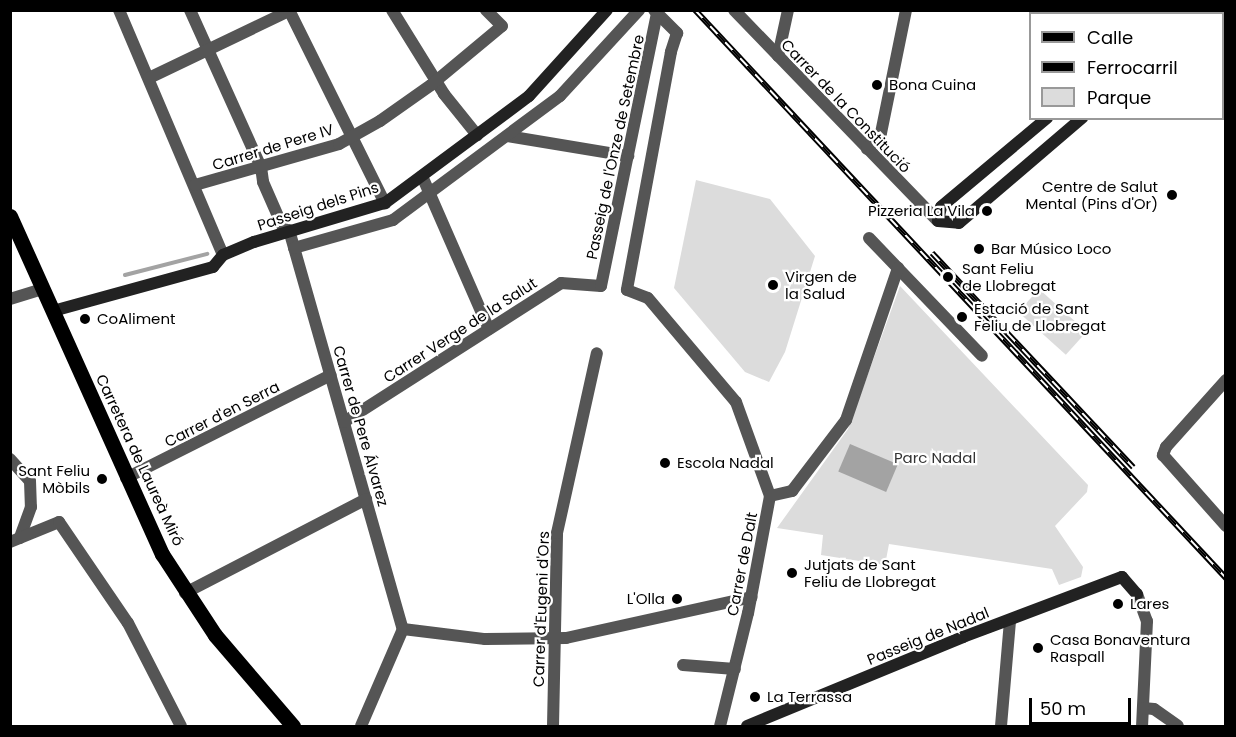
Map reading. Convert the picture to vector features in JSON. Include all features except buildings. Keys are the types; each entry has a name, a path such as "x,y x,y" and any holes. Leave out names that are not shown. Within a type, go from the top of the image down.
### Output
{"main road":[{"name":"Carretera de Laureà Miró","path":"10,216 126,478 185,593 228,651 293,726"}],"street":[{"path":"119,10 223,255"},
{"name":"Carrer de Pere Álvarez","path":"190,10 207,52 261,167 263,182 294,248 403,629"},
{"path":"392,10 438,80 444,94 477,135"},
{"name":"Carrer de Pere IV","path":"195,185 261,167 354,136 438,80 502,26 486,10"},
{"name":"Passeig dels Pins","path":"52,311 213,267 223,255 287,231 385,203 529,96 607,10"},
{"path":"294,248 393,220 560,96 639,10"},
{"name":"Carrer de la Constitució","path":"734,10 938,221"},
{"path":"778,56 788,10"},
{"path":"867,149 881,133 905,16 918,10"},
{"path":"149,78 290,11 354,136 385,203"},
{"path":"656,12 677,33 670,52 627,290 648,298 736,402 770,496"},
{"name":"Passeig de l'Onze de Setembre","path":"561,283 601,286 656,12"},
{"path":"1045,120 941,207 938,221 959,223 1080,120"},
{"path":"507,136 628,156"},
{"path":"422,176 489,329"},
{"path":"869,238 982,356"},
{"name":"Carrer de Dalt","path":"720,726 752,597 770,496 792,491 846,420 898,268"},
{"name":"Carrer Verge de la Salut","path":"344,422 561,283"},
{"path":"10,299 43,289"},
{"name":"Carrer d'Eugeni d'Ors","path":"553,726 557,533 597,353"},
{"name":"Carrer d'en Serra","path":"126,478 331,375"},
{"path":"1226,380 1166,447 1166,462 1226,526"},
{"path":"10,459 30,481 31,507 15,540"},
{"path":"185,593 366,499"},
{"path":"15,540 59,522 128,623 178,726"},
{"name":"Passeig de Nadal","path":"747,726 1010,620 1122,578 1137,594 1148,621 1143,708"},
{"path":"361,726 403,629 485,639 555,639 599,634 752,597"},
{"path":"1001,726 1010,620"},
{"path":"682,665 735,669"},
{"path":"1142,726 1143,708 1155,709 1178,726"}],"green space":[{"path":"696,180 770,199 815,256 785,352 769,382 745,372 674,288"},
{"name":"Parc Nadal","path":"900,286 1088,485 1087,492 1055,526 1083,567 1081,577 1059,585 1052,569 889,544 885,565 821,555 823,535 777,528 848,429"},
{"path":"1039,289 1087,332 1066,355 1018,312"}],"shaded area":[{"path":"850,444 898,464 886,492 838,472"}],"waterway":[{"path":"125,275 207,254"}],"railway":[{"path":"695,10 1226,578"},
{"path":"932,253 1133,467"}],"place":[{"name":"Bona Cuina","path":"877,85"},
{"name":"Centre de Salut Mental (Pins d'Or)","path":"1172,195"},
{"name":"Pizzeria La Vila","path":"987,211"},
{"name":"Bar Músico Loco","path":"979,249"},
{"name":"Sant Feliu de Llobregat","path":"948,277"},
{"name":"Virgen de la Salud","path":"773,285"},
{"name":"Estació de Sant Feliu de Llobregat","path":"962,317"},
{"name":"CoAliment","path":"85,319"},
{"name":"Escola Nadal","path":"665,463"},
{"name":"Sant Feliu Mòbils","path":"102,479"},
{"name":"Jutjats de Sant Feliu de Llobregat","path":"792,573"},
{"name":"L'Olla","path":"677,599"},
{"name":"Lares","path":"1118,604"},
{"name":"Casa Bonaventura Raspall","path":"1038,648"},
{"name":"La Terrassa","path":"755,697"}]}
